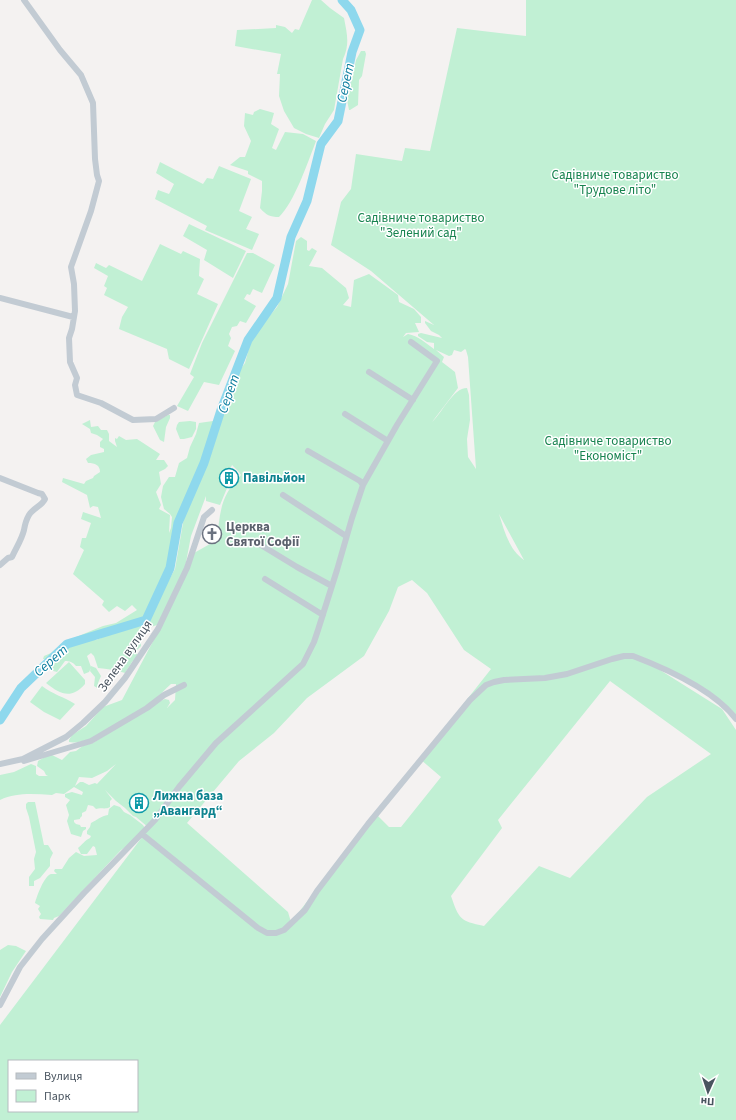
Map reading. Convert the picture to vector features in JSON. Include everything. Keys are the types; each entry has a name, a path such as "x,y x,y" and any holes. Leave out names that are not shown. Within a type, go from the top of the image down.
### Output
{"street":[{"path":"24,0 60,50 81,75 93,103 95,159 99,181 91,211 71,267 75,295 75,310 69,338 70,362 77,378 75,385 77,395 101,403 133,420 156,419 174,408"},
{"path":"0,298 73,317"},
{"path":"0,1005 20,967 42,939 89,887 155,820 179,787 216,743 300,668 314,642 363,484 437,361 411,342"},
{"path":"369,372 413,400"},
{"path":"344,414 388,441"},
{"path":"308,451 363,484"},
{"path":"0,478 42,494 45,499 44,502 32,511 28,517 12,557 8,558 0,565"},
{"path":"283,495 346,536"},
{"name":"Зелена вулиця","path":"0,764 23,759 66,737 105,702 125,678 158,629 187,568 204,517 212,510"},
{"path":"256,542 332,586"},
{"path":"265,579 323,615"},
{"path":"142,834 258,928 267,933 276,933 284,930 305,910 317,891 368,824 470,700 477,692 486,686 504,680 545,678 567,674 618,657 633,656 701,688 712,695 736,719"},
{"path":"15,761 28,761 55,751 91,741 147,708 164,695 184,685"}],"green space":[{"path":"312,0 321,0 344,18 347,39 347,49 343,59 334,110 325,124 319,138 294,128 284,111 279,96 280,74 277,74 281,54 235,46 237,30 276,28 276,25 285,27 292,33 295,29 299,30"},
{"path":"526,0 736,0 736,721 728,709 703,690 660,668 643,657 652,665 722,709 736,730 736,1120 0,1120 0,1025 149,828 133,816 105,790 112,799 110,801 110,807 96,809 93,806 88,805 86,811 82,813 80,819 74,820 76,824 80,825 81,827 86,827 86,829 83,831 81,837 71,834 67,821 69,815 66,805 70,800 65,797 65,794 72,792 82,795 83,792 74,787 64,794 19,795 6,797 0,800 0,775 14,772 31,764 36,766 36,774 39,776 48,776 37,766 38,761 50,754 62,760 70,752 76,751 84,745 93,743 158,702 165,699 169,700 170,703 167,708 175,700 176,684 171,684 143,710 125,722 105,733 85,741 69,742 72,735 86,726 103,707 122,700 170,609 194,553 217,540 222,505 229,490 241,475 232,465 226,479 230,481 220,505 206,501 206,496 191,536 184,573 157,625 148,628 144,625 151,618 153,608 175,569 186,506 193,498 202,469 189,494 184,511 177,523 175,531 178,537 170,571 149,613 144,618 131,624 66,646 49,659 43,659 44,656 51,653 64,642 103,626 116,623 137,610 132,605 125,611 117,606 109,612 102,605 104,601 73,574 84,550 80,547 82,538 86,538 91,523 81,519 83,512 101,518 98,507 93,506 90,508 87,495 62,482 63,478 84,484 100,472 98,466 88,463 86,459 91,455 104,452 104,449 100,447 100,442 103,439 91,433 90,429 82,424 90,420 91,427 98,426 101,430 107,430 109,434 109,441 117,447 115,438 117,439 119,436 126,440 137,439 160,454 156,460 164,460 168,466 159,472 161,484 156,492 161,505 159,509 170,515 169,533 172,517 170,514 164,509 161,497 163,486 169,477 175,477 179,463 187,458 199,423 213,421 217,428 212,434 212,439 208,442 202,468 212,451 235,377 245,363 252,337 277,307 288,284 296,241 301,237 307,241 307,250 309,251 312,248 317,251 309,266 322,268 346,288 349,298 343,305 351,307 354,280 369,274 398,295 399,302 414,309 421,317 421,323 415,323 419,332 406,333 403,337 408,334 415,336 434,349 434,343 427,342 418,336 418,334 421,333 442,338 431,331 425,321 434,325 371,271 331,245 341,202 351,189 356,154 402,161 405,148 430,151 457,28 526,36","holes":["465,349 468,357 476,469 468,457 467,439 470,420 469,395 467,388 462,389 452,396 432,422 458,388 455,372 442,362 444,357 436,350 449,356 452,355 454,350 461,352","499,514 524,560 514,551","412,580 427,593 464,650 491,669 420,759 441,777 401,827 389,827 376,814 291,922 288,912 187,823 239,761 274,733 307,698 364,656 389,611 398,587","610,681 711,754 647,797 570,878 539,866 484,926 462,918 456,910 451,896 502,828 498,820","207,755 160,816 195,767","116,764 97,784 95,783 89,785 80,782 75,786 79,777 92,778 107,771"]},
{"path":"361,51 365,51 366,54 362,76 359,80 358,105 349,110 347,100 356,60"},
{"path":"260,109 274,113 271,124 279,129 272,148 276,150 285,132 303,134 316,141 305,171 295,192 285,211 279,217 268,215 260,208 262,181 248,174 248,171 230,165 240,157 245,157 251,141 244,126 245,113 253,115 254,112"},
{"path":"160,162 203,184 207,178 213,179 219,166 251,179 239,211 252,217 246,229 259,234 252,250 205,230 207,226 155,199 158,190 169,194 174,184 156,173"},
{"path":"189,224 246,251 233,278 204,260 207,250 183,236"},
{"path":"160,244 181,254 183,251 200,259 199,276 204,279 197,294 218,304 189,369 169,359 167,349 119,329 122,317 128,307 104,295 107,288 104,286 108,276 94,268 96,263 106,268 109,265 142,281"},
{"path":"247,253 253,253 275,265 262,293 253,289 250,295 247,294 244,299 256,306 246,323 240,321 237,326 232,327 229,334 231,338 228,346 235,351 219,385 204,382 188,411 177,406 194,377 190,374 202,343"},
{"path":"170,415 170,418 166,427 164,442 160,440 153,426 155,422"},
{"path":"179,422 196,422 196,429 192,437 180,439 176,429 177,425"},
{"path":"142,626 146,631 140,636 141,646 136,651 138,657 132,662 125,673 98,668 94,656 91,653 87,656 91,667 96,668 101,676 98,683 101,688 99,689 94,686 95,677 90,671 91,668 89,672 84,674 81,666 76,666 71,662 65,661 57,672 46,669 45,667 53,657 65,648 91,640 96,640 118,631"},
{"path":"69,662 85,680 85,684 75,692 66,694 56,690 46,683"},
{"path":"42,686 75,704 60,720 44,712 30,702"},
{"path":"28,802 35,802 44,845 48,845 53,853 50,859 50,866 40,878 34,881 34,886 29,886 29,877 35,869 34,859 36,852 26,808 26,804"},
{"path":"114,805 120,807 124,812 143,825 146,830 138,839 121,850 59,916 53,920 40,919 39,917 41,914 38,909 40,906 35,903 46,878 51,874 57,874 54,871 55,869 62,869 69,858 76,852 84,856 97,855 95,847 93,846 87,854 81,854 78,848 90,838 91,836 87,834 87,831 91,823 108,815 109,809"},
{"path":"8,945 16,946 26,951 12,972 0,997 0,950"}],"waterway":[{"name":"Серет","path":"0,720 21,688 67,644 146,620 170,568 178,523 204,463 221,410 248,340 277,298 291,237 307,201 321,144 338,121 352,52 360,30 351,10 342,0"}],"place":[{"name":"Павільйон","path":"229,478"},
{"name":"Церква Святої Софії","path":"212,534"},
{"name":"Лижна база „Авангард“","path":"139,803"}],"park label":[{"name":"Садівниче товариство \"Трудове літо\"","path":"615,182"},
{"name":"Садівниче товариство \"Зелений сад\"","path":"421,226"},
{"name":"Садівниче товариство \"Економіст\"","path":"608,448"}]}
